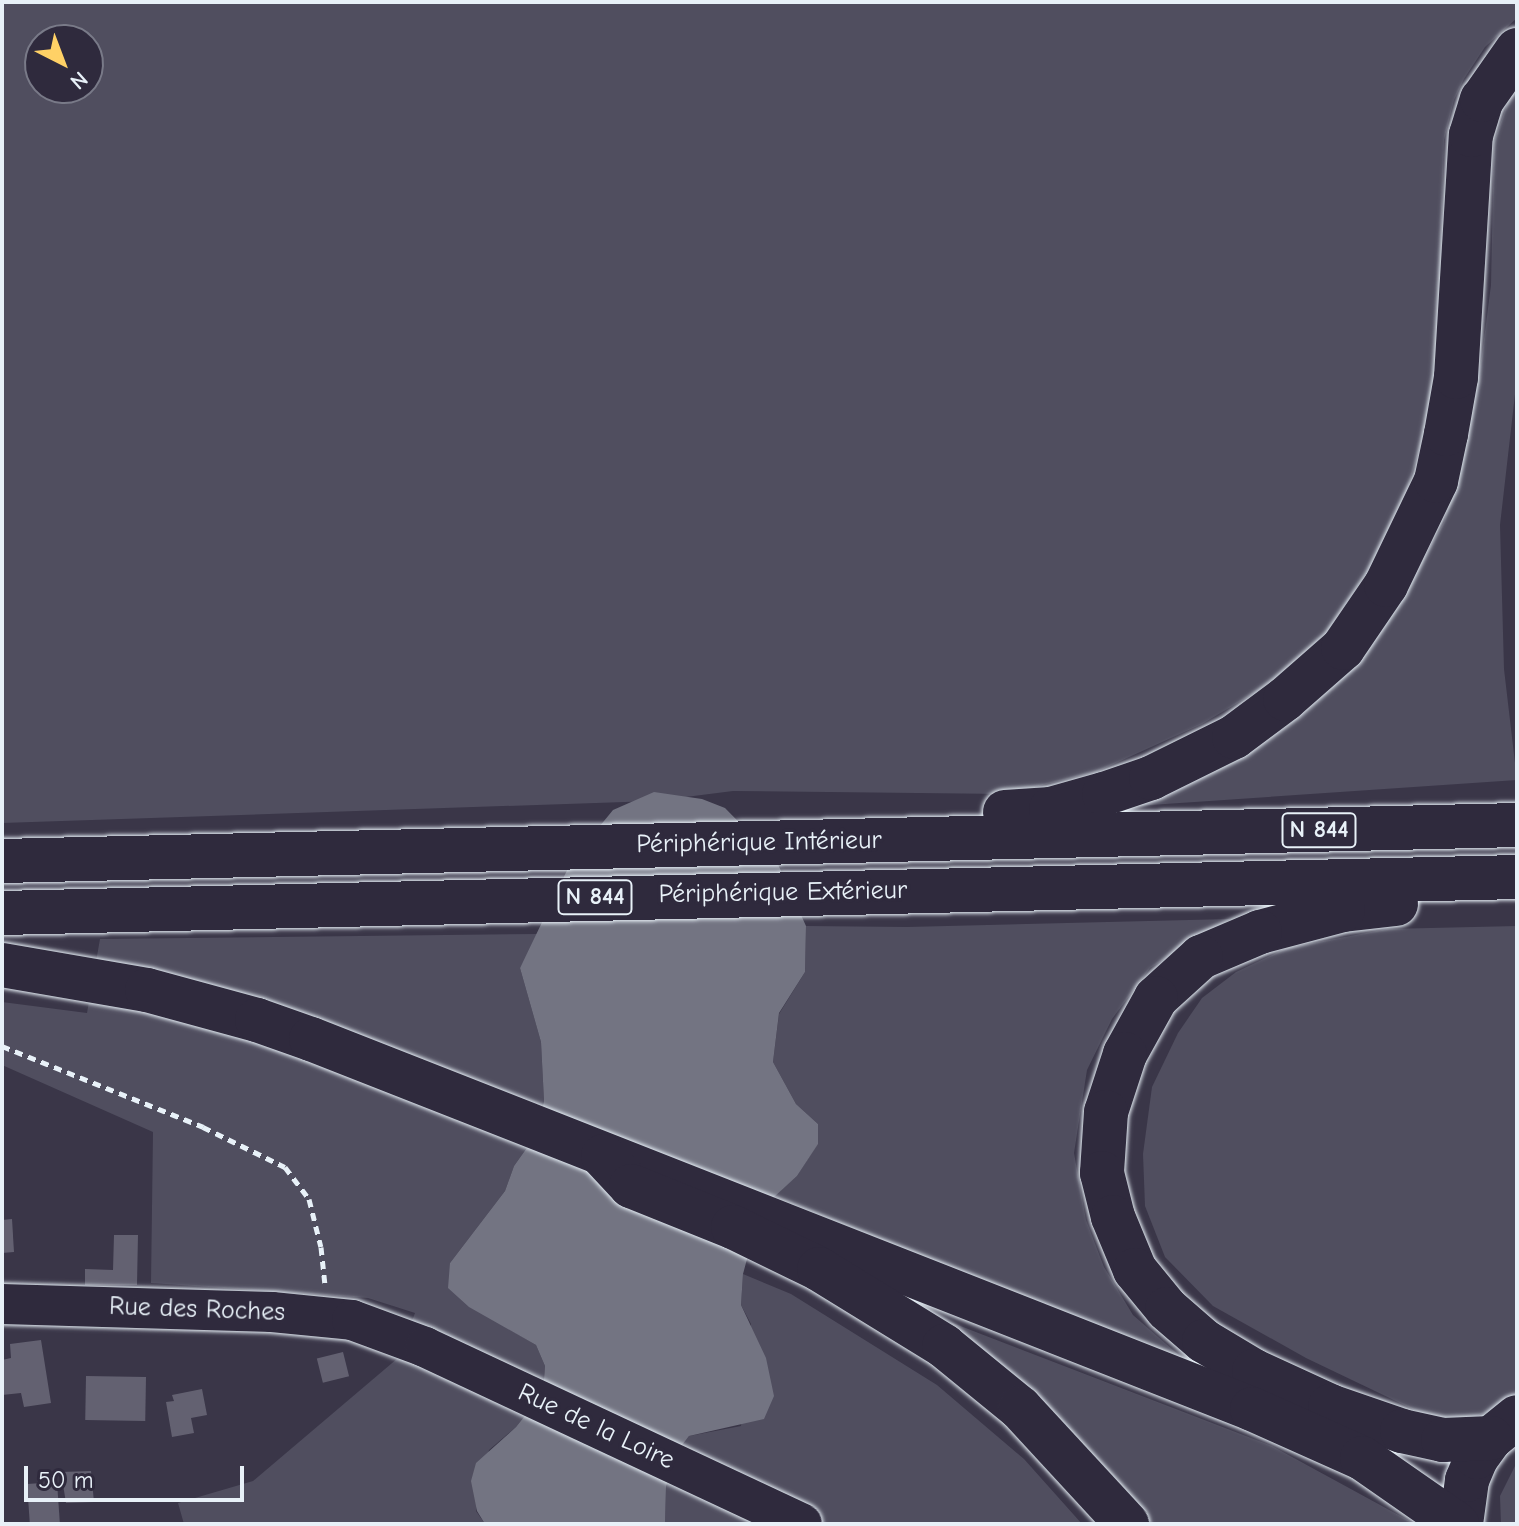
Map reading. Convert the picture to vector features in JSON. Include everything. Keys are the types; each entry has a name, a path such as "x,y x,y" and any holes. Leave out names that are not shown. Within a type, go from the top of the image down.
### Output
{"main road":[{"path":"945,839 987,813 1051,809 1151,778 1188,761 1234,737 1285,699 1343,648 1386,585 1436,481 1456,377 1471,135 1482,100 1517,50"},
{"name":"Périphérique Intérieur","path":"2,861 1517,825"},
{"name":"Périphérique Extérieur","path":"2,913 1517,877"},
{"path":"1504,1427 1443,1440 1402,1431 1330,1406 1254,1371 1204,1341 1167,1309 1135,1270 1113,1217 1102,1173 1106,1112 1125,1054 1156,998 1201,957 1294,921 1381,904 1494,899 1517,884"},
{"path":"2,965 147,990 257,1020 603,1156 631,1186 804,1246 1324,1440 1403,1484 1459,1524 1467,1480 1504,1427"},
{"path":"804,1246 979,1373 1020,1408 1127,1524"}],"street":[{"name":"Rue des Roches","path":"2,1304 322,1315 390,1332"},
{"name":"Rue de la Loire","path":"390,1332 802,1524"}],"path":[{"path":"2,1046 203,1127 285,1167 302,1185 315,1220 325,1281 322,1315"}],"shaded area":[{"path":"2,2 1517,2 1517,18 1485,47 1464,79 1454,100 1444,140 1438,353 1427,422 1407,491 1376,558 1328,630 1295,662 1256,692 1202,724 1096,772 1006,794 733,791 654,801 2,823"},
{"path":"1517,89 1517,377 1500,525 1504,669 1517,780 1121,807 1216,769 1285,728 1332,687 1409,585 1444,522 1466,443 1482,355 1491,285 1494,142 1509,99"},
{"path":"1230,919 1150,968 1112,1019 1087,1070 1074,1153 1086,1220 1104,1267 1133,1315 1189,1364 774,1196 797,1176 818,1143 818,1124 796,1104 773,1062 779,1014 805,972 806,926 907,927"},
{"path":"1517,926 1517,1395 1494,1410 1460,1421 1423,1414 1306,1358 1213,1306 1165,1257 1145,1206 1143,1154 1152,1087 1178,1033 1202,998 1236,972 1287,948 1387,929"},
{"path":"538,934 520,968 541,1042 544,1101 536,1135 514,1166 505,1191 450,1263 509,1329 536,1345 545,1366 543,1393 516,1427 489,1450 476,1511 485,1524 184,1524 178,1503 253,1481 398,1358 415,1313 368,1298 151,1283 153,1132 2,1065 2,1002 87,1013 100,939"},
{"path":"743,1274 791,1294 937,1385 1024,1459 1082,1524 665,1524 666,1487 674,1456 689,1436 741,1426 751,1324 741,1305"},
{"path":"950,1322 1272,1446 1415,1524 1153,1524 1034,1395"},
{"path":"1517,1462 1517,1524 1501,1524 1500,1496"}],"water":[{"path":"654,792 702,799 725,808 776,860 806,926 805,972 779,1013 773,1062 796,1104 818,1124 818,1144 797,1176 774,1197 754,1233 743,1274 741,1305 766,1358 774,1396 764,1419 689,1436 674,1456 666,1487 665,1524 485,1524 477,1511 471,1481 476,1463 516,1427 543,1393 545,1366 536,1345 469,1307 448,1288 450,1263 505,1191 514,1166 536,1135 544,1101 541,1042 520,968 572,860 613,810"}],"building":[{"path":"12,1219 14,1252 2,1253 2,1220"},
{"path":"114,1235 138,1235 137,1285 85,1285 85,1269 113,1270"},
{"path":"41,1340 51,1403 24,1407 21,1393 2,1395 2,1360 11,1358 10,1344"},
{"path":"343,1352 349,1376 323,1383 317,1359"},
{"path":"86,1376 146,1377 145,1421 85,1420"},
{"path":"202,1389 207,1415 191,1418 194,1433 172,1437 166,1402 174,1401 172,1395"},
{"path":"91,1471 94,1502 66,1503 61,1472"},
{"path":"57,1482 60,1524 30,1524 27,1484"}]}
